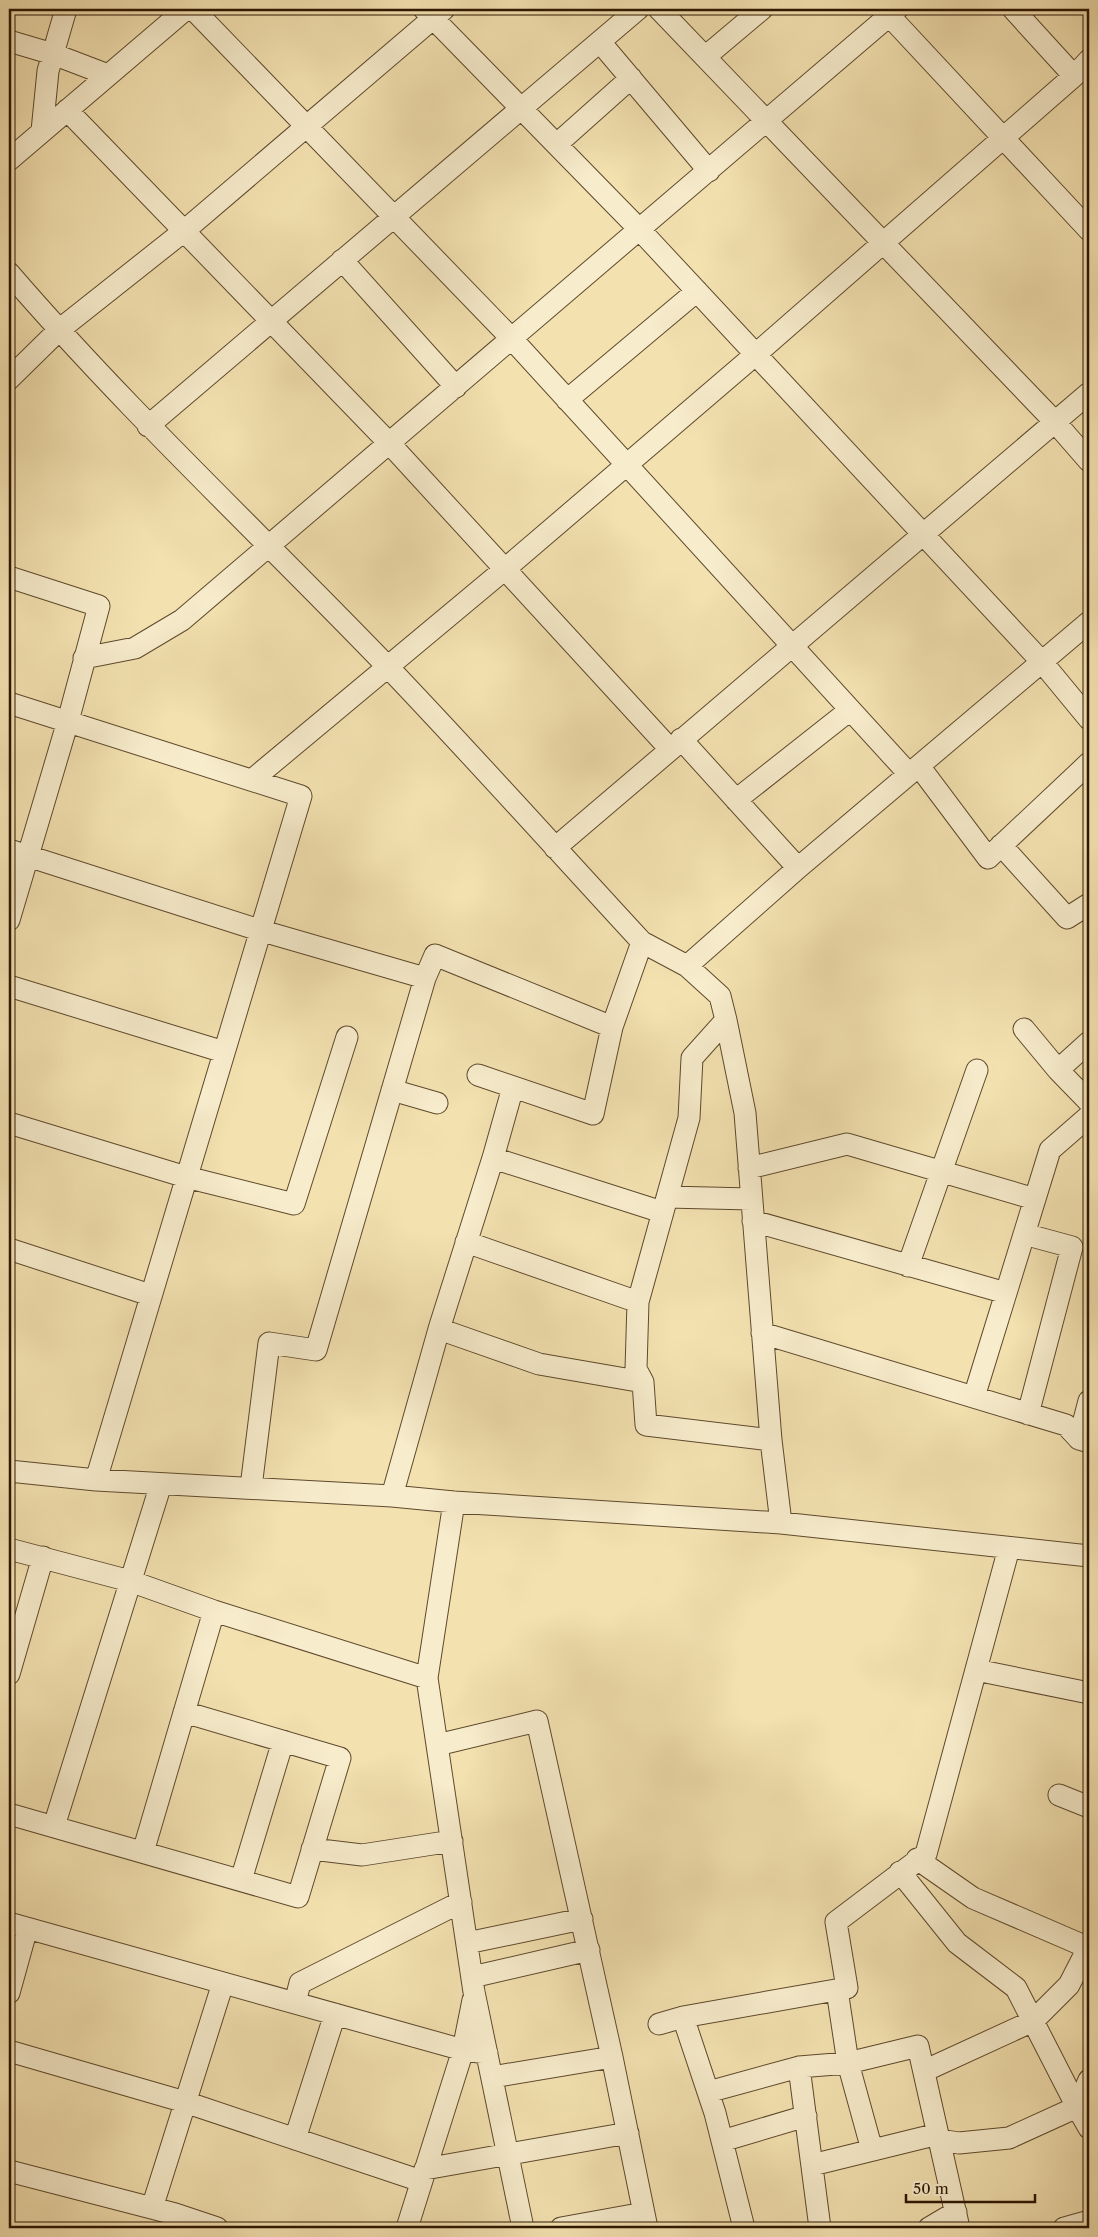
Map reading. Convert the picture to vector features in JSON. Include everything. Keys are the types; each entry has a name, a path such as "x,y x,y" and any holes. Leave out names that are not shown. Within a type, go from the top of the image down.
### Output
{"street":[{"path":"42,131 48,71 66,9"},
{"path":"9,160 186,9"},
{"path":"193,9 512,339 850,710 914,770 988,858 1089,763"},
{"path":"148,426 270,320 522,109 638,9"},
{"path":"659,9 1055,422 1089,461"},
{"path":"705,57 762,9"},
{"path":"1013,9 1074,76"},
{"path":"84,658 135,648 182,620 767,122 890,11 1003,138 1089,230"},
{"path":"9,379 58,330 184,231 307,126 434,12 522,109 640,230 1042,662 1089,719"},
{"path":"9,41 53,54 108,75"},
{"path":"600,42 709,170"},
{"path":"252,780 627,465 1074,76 1089,60"},
{"path":"557,144 631,78"},
{"path":"67,110 390,444 505,569 675,744 736,800 798,868"},
{"path":"342,260 456,387"},
{"path":"9,273 58,330 148,426 387,666 642,942 687,966 720,996 745,1113 771,1440 781,1523"},
{"path":"567,400 697,291"},
{"path":"555,848 922,533 1089,393"},
{"path":"9,578 99,606 68,721 19,853 9,920"},
{"path":"687,966 798,868 1089,622"},
{"path":"9,703 301,796 259,930 96,1480"},
{"path":"736,800 850,710"},
{"path":"1001,845 1067,918 1089,904"},
{"path":"19,853 259,930 425,978"},
{"path":"478,1075 593,1114 612,1027 642,942"},
{"path":"251,1487 269,1343 316,1350 425,978 435,955 612,1027"},
{"path":"9,986 224,1052"},
{"path":"726,1020 692,1058 689,1118 638,1302 636,1369 643,1382 646,1424 771,1440"},
{"path":"1024,1028 1058,1070 1089,1102"},
{"path":"9,1123 186,1177 294,1204 347,1037"},
{"path":"1058,1070 1089,1042"},
{"path":"908,1266 977,1070"},
{"path":"392,1496 439,1329 494,1158 513,1087"},
{"path":"392,1090 437,1103"},
{"path":"974,1397 1050,1150 1089,1116"},
{"path":"749,1168 847,1144 1035,1199"},
{"path":"494,1158 665,1205 751,1199"},
{"path":"753,1221 1006,1294"},
{"path":"1024,1234 1072,1247 1028,1414"},
{"path":"466,1242 638,1302"},
{"path":"9,1249 150,1295"},
{"path":"439,1329 539,1364 643,1382"},
{"path":"762,1332 1066,1425 1084,1440"},
{"path":"1084,1440 1089,1401"},
{"path":"9,1471 96,1480 251,1487 781,1523 1089,1556"},
{"path":"54,1826 161,1484"},
{"path":"454,1502 427,1678 473,1984 523,2228"},
{"path":"660,2024 683,2016 847,1988 836,1922 926,1854 1009,1548"},
{"path":"9,1549 130,1581 214,1611 427,1678"},
{"path":"9,1674 43,1557"},
{"path":"143,1852 214,1611"},
{"path":"976,1670 1089,1693"},
{"path":"9,1814 298,1897 340,1758 184,1712"},
{"path":"437,1745 537,1721 612,2056 645,2221 561,2228"},
{"path":"241,1880 284,1741"},
{"path":"1059,1795 1089,1807"},
{"path":"312,1849 362,1855 452,1841"},
{"path":"917,1859 973,1898 1089,1948 1069,1985 1033,2021 924,2071"},
{"path":"900,1872 957,1943 1016,1988 1089,2128"},
{"path":"295,2003 300,1983 461,1902"},
{"path":"467,1943 582,1919"},
{"path":"9,1993 18,1925 463,2050 487,2053"},
{"path":"473,1984 589,1950"},
{"path":"152,2208 223,1983"},
{"path":"407,2228 463,2050 473,1984"},
{"path":"837,1990 848,2063 872,2150"},
{"path":"295,2139 335,2014"},
{"path":"683,2016 708,2092 744,2228"},
{"path":"708,2092 799,2067 848,2063 918,2046 957,2220 929,2228"},
{"path":"9,2051 185,2102 295,2139 423,2175 508,2155 628,2133"},
{"path":"492,2077 612,2056"},
{"path":"799,2067 820,2228"},
{"path":"812,2165 872,2150 939,2137 959,2143 1009,2138 1077,2107 1089,2080"},
{"path":"722,2141 806,2116"},
{"path":"9,2171 152,2208 173,2221 217,2228"},
{"path":"1064,2228 1089,2221"}]}
